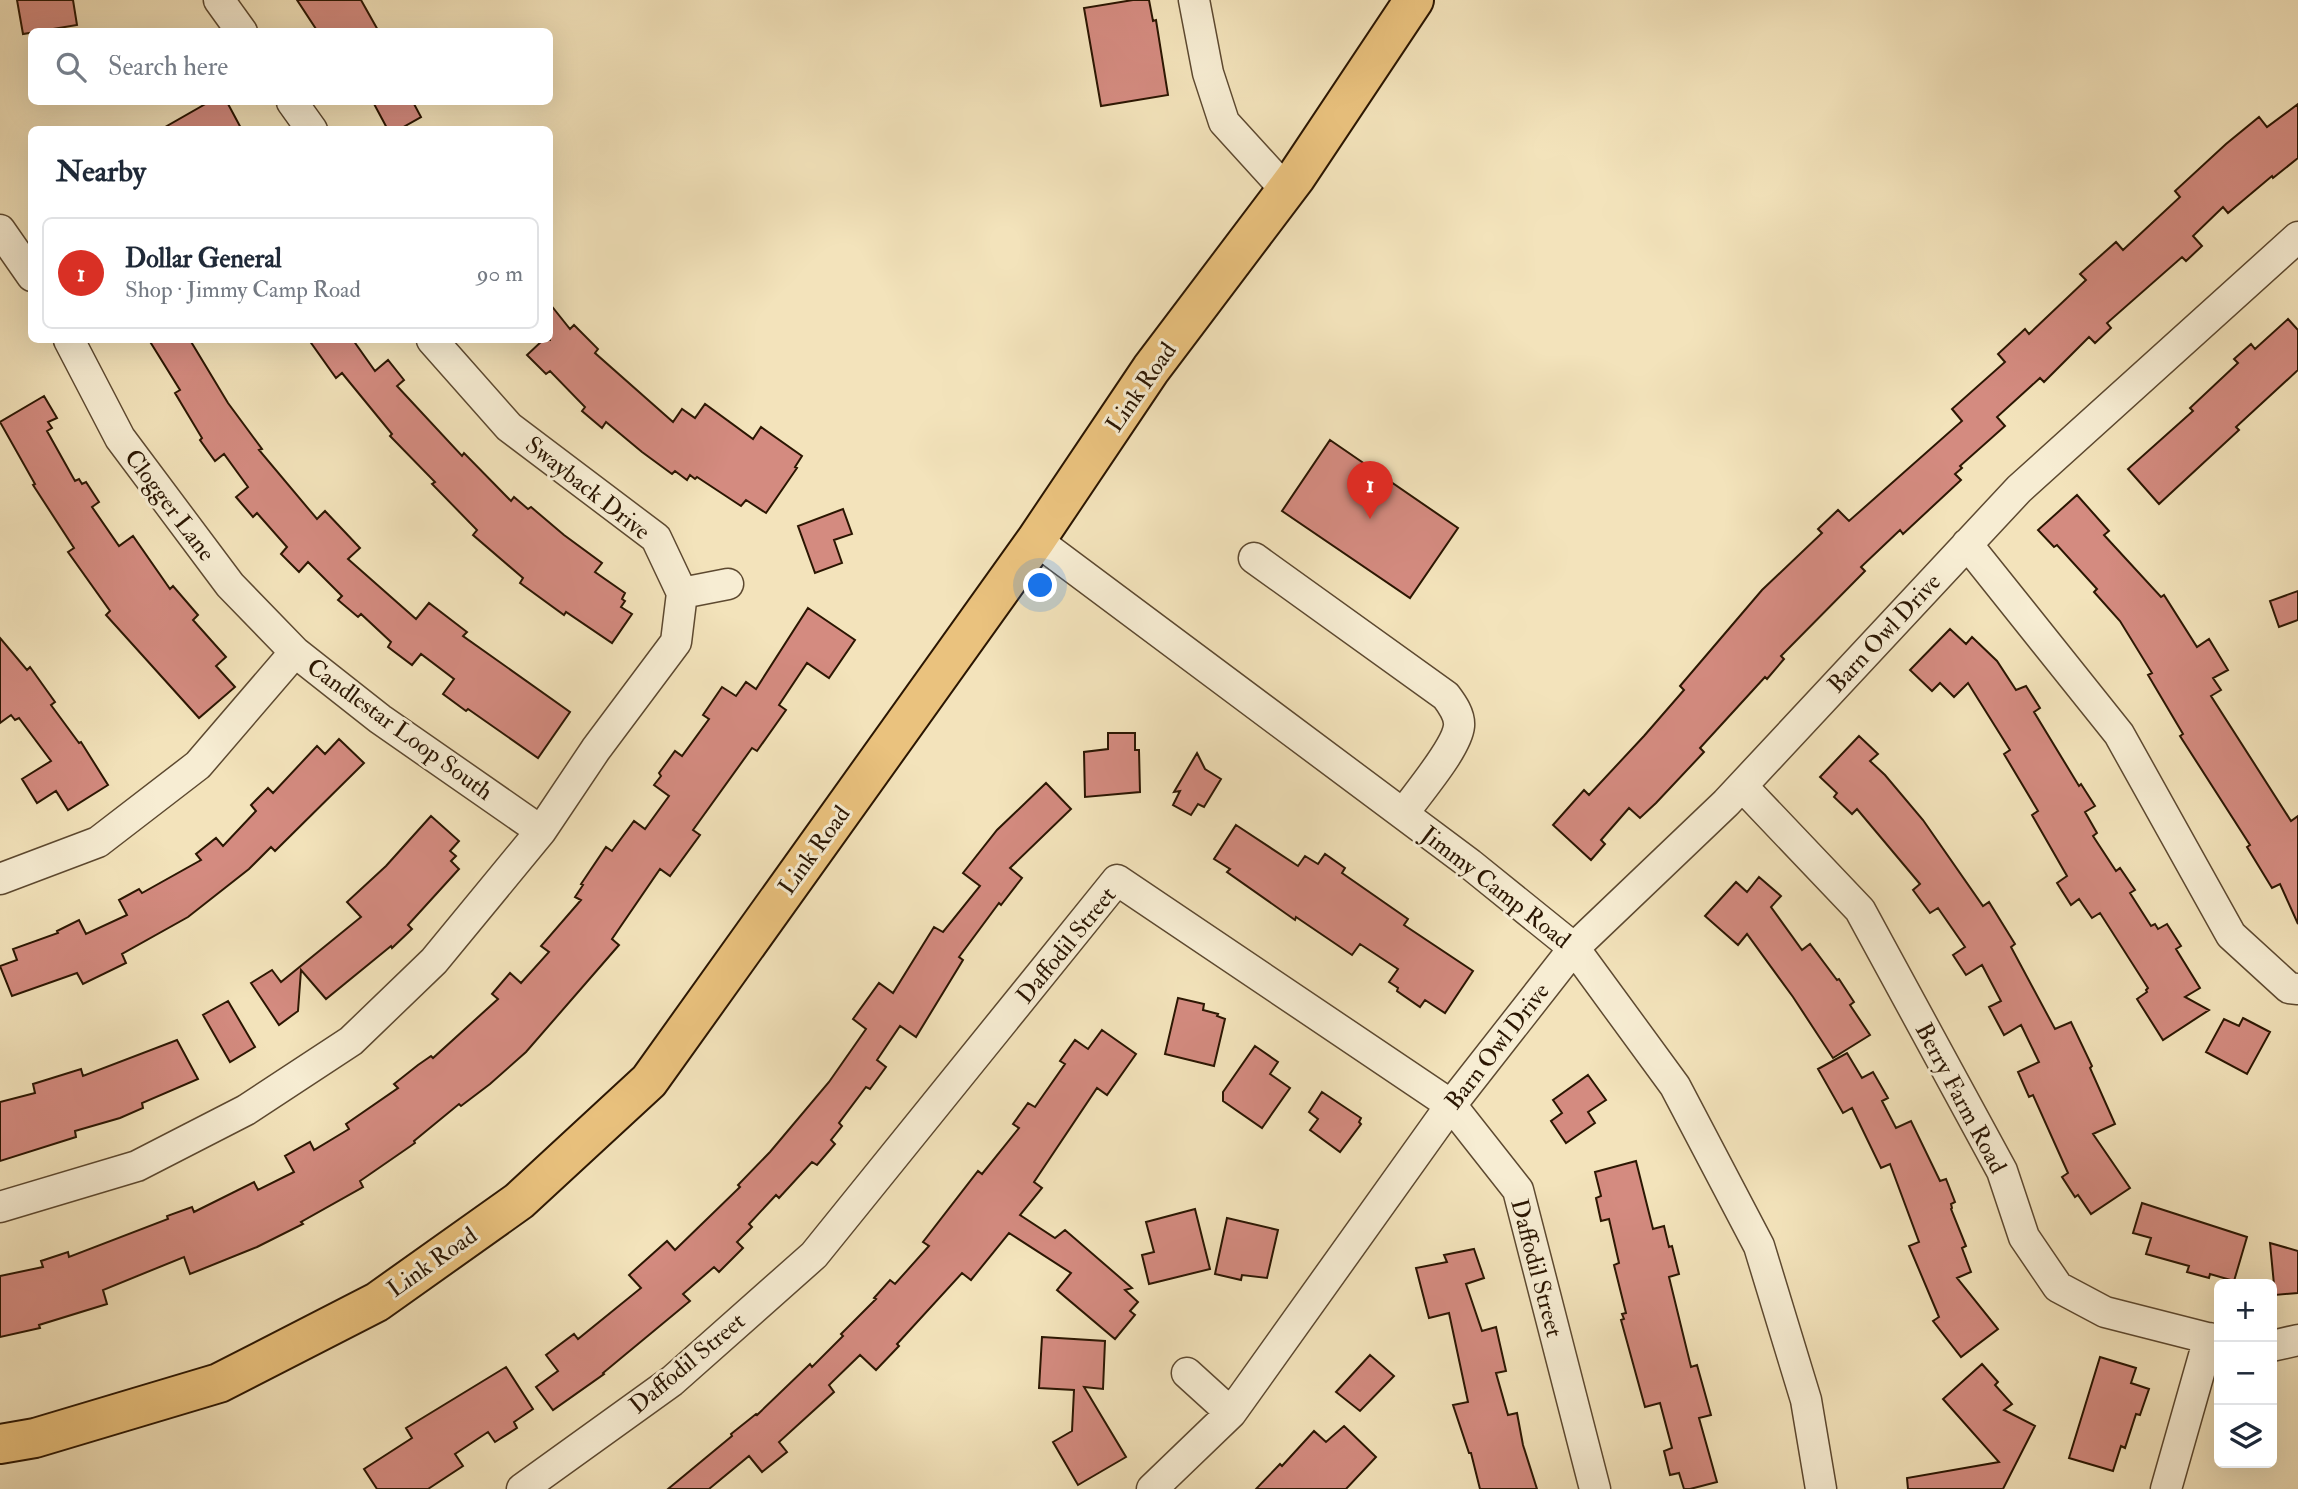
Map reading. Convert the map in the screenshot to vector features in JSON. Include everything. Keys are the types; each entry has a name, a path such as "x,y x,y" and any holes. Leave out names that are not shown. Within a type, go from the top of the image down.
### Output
{"main road":[{"name":"Link Road","path":"0,1444 35,1438 219,1383 377,1302 519,1201 649,1081 1036,540 1151,369 1286,190 1414,0"}],"street":[{"path":"219,0 239,28"},
{"path":"1194,0 1208,73 1224,122 1286,190"},
{"path":"294,105 309,126"},
{"path":"0,230 28,270"},
{"name":"Barn Owl Drive","path":"1152,1489 1231,1413 1451,1105 1574,948 1742,786 2019,489 2298,237"},
{"name":"Clogger Lane","path":"71,343 120,438 230,585 295,652"},
{"name":"Swayback Drive","path":"435,343 509,427 656,538 682,593"},
{"name":"Jimmy Camp Road","path":"1036,540 1470,864 1574,948 1675,1086 1759,1246 1806,1400 1821,1489"},
{"path":"1967,544 2119,734 2231,935 2288,988 2298,989"},
{"path":"1254,558 1446,696 1455,709 1459,724 1454,743 1403,814"},
{"path":"0,1207 137,1166 246,1110 351,1041 434,961 541,831 596,749 676,642 682,593 728,584"},
{"name":"Candlestar Loop South","path":"0,879 98,842 118,827 198,765 295,652 380,719 541,831"},
{"name":"Berry Farm Road","path":"1742,786 1860,910 2002,1171 2024,1237 2058,1287 2105,1312 2214,1340"},
{"name":"Daffodil Street","path":"522,1489 672,1381 814,1255 1117,880 1451,1105 1518,1190 1595,1489"},
{"path":"2166,1489 2214,1340"},
{"path":"2277,1345 2298,1340"},
{"path":"1188,1373 1231,1413"}],"building":[{"path":"17,0 73,0 77,25 28,28 28,33 23,34"},
{"path":"297,0 361,0 377,28 315,28"},
{"path":"1149,0 1153,21 1156,20 1168,95 1101,106 1084,8"},
{"path":"2298,104 2298,158 2228,213 2223,207 2193,236 2202,246 2186,261 2182,257 2107,323 2111,328 2095,343 2089,337 2044,382 2040,378 1997,417 2005,426 1960,466 1962,468 1955,474 1961,480 1903,534 1900,530 1861,567 1865,571 1781,656 1784,659 1767,679 1765,677 1700,748 1704,752 1656,803 1640,818 1629,808 1601,840 1605,844 1591,860 1553,825 1584,790 1589,795 1644,736 1684,690 1680,686 1762,590 1822,533 1818,529 1838,510 1849,521 1962,421 1952,409 2005,362 1998,354 2025,329 2029,334 2086,280 2080,274 2116,242 2123,250 2180,197 2175,191 2259,117 2267,127"},
{"path":"204,105 229,105 240,126 167,126"},
{"path":"375,105 415,105 421,117 405,126 386,126"},
{"path":"553,308 570,329 574,325 598,349 595,353 673,422 682,409 695,418 705,404 753,439 761,427 802,456 795,467 797,468 766,513 746,500 741,506 697,477 695,479 690,475 687,480 675,471 672,474 606,422 602,428 582,411 585,407 550,371 546,374 527,355 540,343 553,343"},
{"path":"2288,319 2298,330 2298,370 2236,427 2239,430 2159,504 2128,469 2193,411 2190,408 2238,363 2234,359 2251,344 2255,349"},
{"path":"151,343 192,343 228,403 262,449 259,450 317,519 325,511 360,548 348,559 416,619 429,603 467,632 463,636 570,712 538,758 443,694 454,679 421,654 412,665 388,647 391,642 361,614 358,617 338,600 342,596 308,562 299,572 281,554 287,547 257,513 253,517 236,497 248,487 224,454 215,461 200,440 202,438 175,393 180,390"},
{"path":"311,343 355,343 375,371 388,360 404,380 397,386 462,456 464,453 511,501 514,497 528,509 531,507 602,563 595,572 625,593 622,599 625,601 621,607 632,614 612,643 566,612 564,615 520,583 523,578 473,535 477,530 390,436 392,434 342,373 336,378"},
{"path":"44,396 57,418 48,422 52,428 47,431 75,481 79,479 82,484 86,482 99,502 92,507 119,546 133,536 170,589 173,586 198,615 193,620 226,657 216,666 235,687 199,718 106,615 110,611 68,552 74,548 33,485 35,484 0,422"},
{"path":"1330,440 1458,528 1410,598 1282,511"},
{"path":"2077,495 2109,531 2104,535 2161,597 2164,595 2197,647 2209,639 2228,670 2213,678 2221,690 2211,696 2291,821 2298,816 2298,924 2280,884 2272,888 2247,847 2250,845 2180,736 2183,734 2148,675 2152,673 2120,621 2094,592 2097,589 2057,545 2054,547 2038,530"},
{"path":"843,509 852,534 834,540 842,563 815,573 798,526"},
{"path":"2298,591 2298,620 2279,627 2270,601"},
{"path":"808,608 855,640 829,678 807,663 779,705 786,710 757,751 752,748 693,830 700,835 670,876 660,869 612,939 619,945 526,1052 490,1084 461,1106 459,1104 414,1141 415,1143 360,1181 363,1187 301,1222 303,1224 257,1247 190,1274 184,1257 103,1290 107,1304 39,1325 40,1328 0,1337 0,1276 43,1267 41,1261 68,1252 69,1257 192,1207 194,1212 254,1182 258,1190 294,1172 285,1156 310,1142 314,1150 349,1129 346,1124 398,1088 394,1084 431,1056 433,1058 498,999 492,994 510,973 521,983 549,952 541,946 581,900 575,897 583,885 581,884 606,847 612,851 634,821 645,829 669,796 654,785 661,776 659,773 675,751 682,756 709,719 703,715 722,687 736,696 746,682 756,689"},
{"path":"1950,629 1966,644 1972,637 1997,661 2016,690 2026,686 2040,708 2034,712 2079,786 2081,784 2095,806 2085,812 2097,833 2093,836 2116,871 2120,868 2135,890 2130,893 2151,926 2155,924 2158,929 2167,924 2181,946 2176,949 2200,988 2185,997 2209,1010 2163,1040 2137,999 2147,992 2148,988 2100,913 2092,918 2079,899 2071,905 2057,883 2067,876 2032,815 2038,811 2004,754 2010,750 1968,683 1954,697 1940,683 1932,691 1910,670"},
{"path":"0,638 27,670 30,667 55,702 51,705 79,743 81,742 108,785 68,810 56,791 37,803 22,779 51,761 19,718 15,720 11,715 0,723"},
{"path":"1108,733 1135,733 1135,750 1139,750 1140,792 1085,797 1084,752 1108,749"},
{"path":"1859,736 1878,754 1870,761 1923,820 1983,906 1989,902 2015,944 2011,947 2055,1029 2071,1022 2115,1124 2093,1134 2130,1188 2091,1214 2078,1195 2075,1197 2062,1177 2068,1173 2033,1095 2029,1097 2018,1072 2039,1062 2021,1025 2004,1035 1989,1007 2001,1001 1982,965 1966,975 1953,955 1965,947 1938,908 1930,913 1913,890 1920,884 1857,809 1852,814 1834,797 1837,793 1820,777"},
{"path":"339,739 364,763 275,851 271,847 249,869 188,917 122,954 126,963 83,984 77,973 12,996 0,966 17,960 13,949 58,933 57,931 79,920 86,934 127,915 119,900 139,889 142,893 201,860 196,854 216,838 223,846 256,811 251,805 268,788 273,793 317,746 325,754"},
{"path":"1197,753 1205,769 1221,779 1204,807 1198,804 1191,815 1173,805 1180,791 1174,792"},
{"path":"1046,783 1071,809 1010,868 1022,878 1001,905 999,903 959,957 963,960 916,1037 900,1026 877,1060 886,1067 870,1089 866,1087 839,1123 842,1126 831,1140 835,1144 817,1165 812,1162 779,1198 776,1195 749,1224 752,1227 737,1242 743,1248 719,1272 714,1267 683,1294 690,1301 604,1374 553,1410 536,1387 558,1371 546,1355 574,1334 578,1339 641,1288 629,1275 667,1241 675,1250 740,1187 738,1185 770,1152 829,1082 866,1029 853,1019 879,983 893,993 934,927 943,932 980,886 963,873 997,830"},
{"path":"431,816 459,841 450,851 456,856 451,861 459,869 408,925 412,929 392,948 391,946 326,999 301,970 298,1011 279,1025 251,983 272,970 281,982 361,917 347,902 386,866"},
{"path":"1236,825 1298,866 1305,856 1318,864 1325,854 1345,868 1342,873 1408,919 1404,925 1473,971 1445,1013 1425,1000 1420,1007 1397,991 1398,988 1389,982 1398,969 1360,944 1352,955 1296,917 1295,920 1227,872 1230,869 1214,859"},
{"path":"1759,877 1781,896 1771,907 1802,950 1810,944 1837,980 1839,979 1854,1002 1850,1005 1870,1035 1833,1058 1747,934 1738,945 1705,916 1736,882 1747,892"},
{"path":"1178,998 1204,1004 1203,1010 1225,1019 1214,1066 1165,1054"},
{"path":"228,1001 255,1047 230,1062 203,1015"},
{"path":"2243,1018 2270,1032 2247,1074 2206,1052 2224,1019 2239,1026"},
{"path":"1102,1030 1136,1054 1107,1095 1097,1088 1034,1182 1042,1188 1020,1215 1055,1238 1065,1230 1132,1288 1125,1290 1138,1302 1130,1311 1135,1315 1115,1339 1057,1290 1071,1273 1009,1233 971,1280 962,1273 876,1370 860,1355 829,1385 834,1392 779,1442 787,1452 762,1472 749,1456 709,1489 668,1489 757,1415 810,1364 812,1367 843,1336 841,1334 876,1299 874,1298 890,1280 895,1284 929,1246 923,1242 978,1171 982,1174 1019,1128 1013,1124 1028,1103 1035,1107 1065,1064 1060,1061 1075,1040 1088,1049"},
{"path":"177,1040 198,1079 142,1103 143,1108 120,1118 75,1131 76,1137 0,1161 0,1102 35,1093 33,1084 81,1069 83,1076"},
{"path":"1255,1046 1278,1062 1270,1074 1290,1088 1262,1128 1223,1101 1223,1092"},
{"path":"1847,1053 1862,1078 1873,1072 1888,1098 1882,1101 1896,1128 1911,1121 1940,1181 1946,1179 1955,1202 1951,1204 1951,1209 1966,1246 1962,1248 1971,1272 1957,1278 1998,1329 1961,1357 1933,1321 1939,1317 1909,1246 1919,1242 1890,1164 1881,1168 1852,1108 1843,1113 1818,1069"},
{"path":"1588,1075 1606,1100 1588,1112 1595,1123 1566,1143 1551,1121 1562,1113 1553,1100"},
{"path":"1322,1092 1361,1118 1361,1124 1340,1152 1310,1130 1318,1119 1309,1112"},
{"path":"1636,1161 1653,1229 1664,1226 1669,1247 1672,1246 1679,1274 1669,1277 1691,1367 1697,1365 1711,1415 1699,1418 1717,1482 1690,1489 1684,1489 1679,1473 1670,1475 1664,1451 1672,1448 1660,1403 1645,1407 1621,1320 1624,1319 1622,1314 1626,1313 1614,1265 1619,1263 1609,1219 1601,1221 1596,1198 1601,1196 1595,1172"},
{"path":"2142,1203 2247,1237 2235,1279 2227,1279 2210,1274 2209,1278 2187,1272 2189,1266 2146,1254 2151,1238 2133,1233"},
{"path":"1195,1209 1210,1269 1149,1284 1142,1255 1154,1252 1146,1222"},
{"path":"1227,1218 1278,1230 1267,1278 1242,1275 1241,1280 1215,1274"},
{"path":"2270,1243 2298,1251 2298,1293 2277,1295 2277,1279 2273,1279"},
{"path":"1474,1249 1484,1278 1466,1284 1482,1331 1496,1327 1506,1371 1496,1373 1508,1415 1517,1413 1523,1445 1537,1489 1480,1489 1471,1453 1453,1405 1468,1402 1449,1313 1429,1318 1416,1268 1447,1262 1444,1255"},
{"path":"1042,1337 1105,1341 1103,1389 1084,1387 1126,1457 1078,1485 1053,1442 1072,1431 1074,1390 1039,1388"},
{"path":"1370,1355 1394,1376 1360,1411 1336,1392"},
{"path":"2100,1357 2136,1368 2131,1383 2149,1389 2140,1415 2136,1414 2125,1448 2121,1446 2113,1471 2069,1458"},
{"path":"1982,1364 1998,1382 1995,1385 2012,1404 2004,1410 2035,1426 2003,1489 1908,1489 1907,1478 1999,1462 1943,1399"},
{"path":"506,1367 533,1409 514,1422 517,1428 495,1442 488,1432 455,1454 463,1466 428,1489 377,1489 364,1469 412,1438 406,1428"},
{"path":"1344,1426 1376,1457 1346,1489 1256,1489 1280,1464 1282,1466 1314,1431 1326,1442"}],"place":[{"name":"Dollar General","path":"1370,519"}]}
